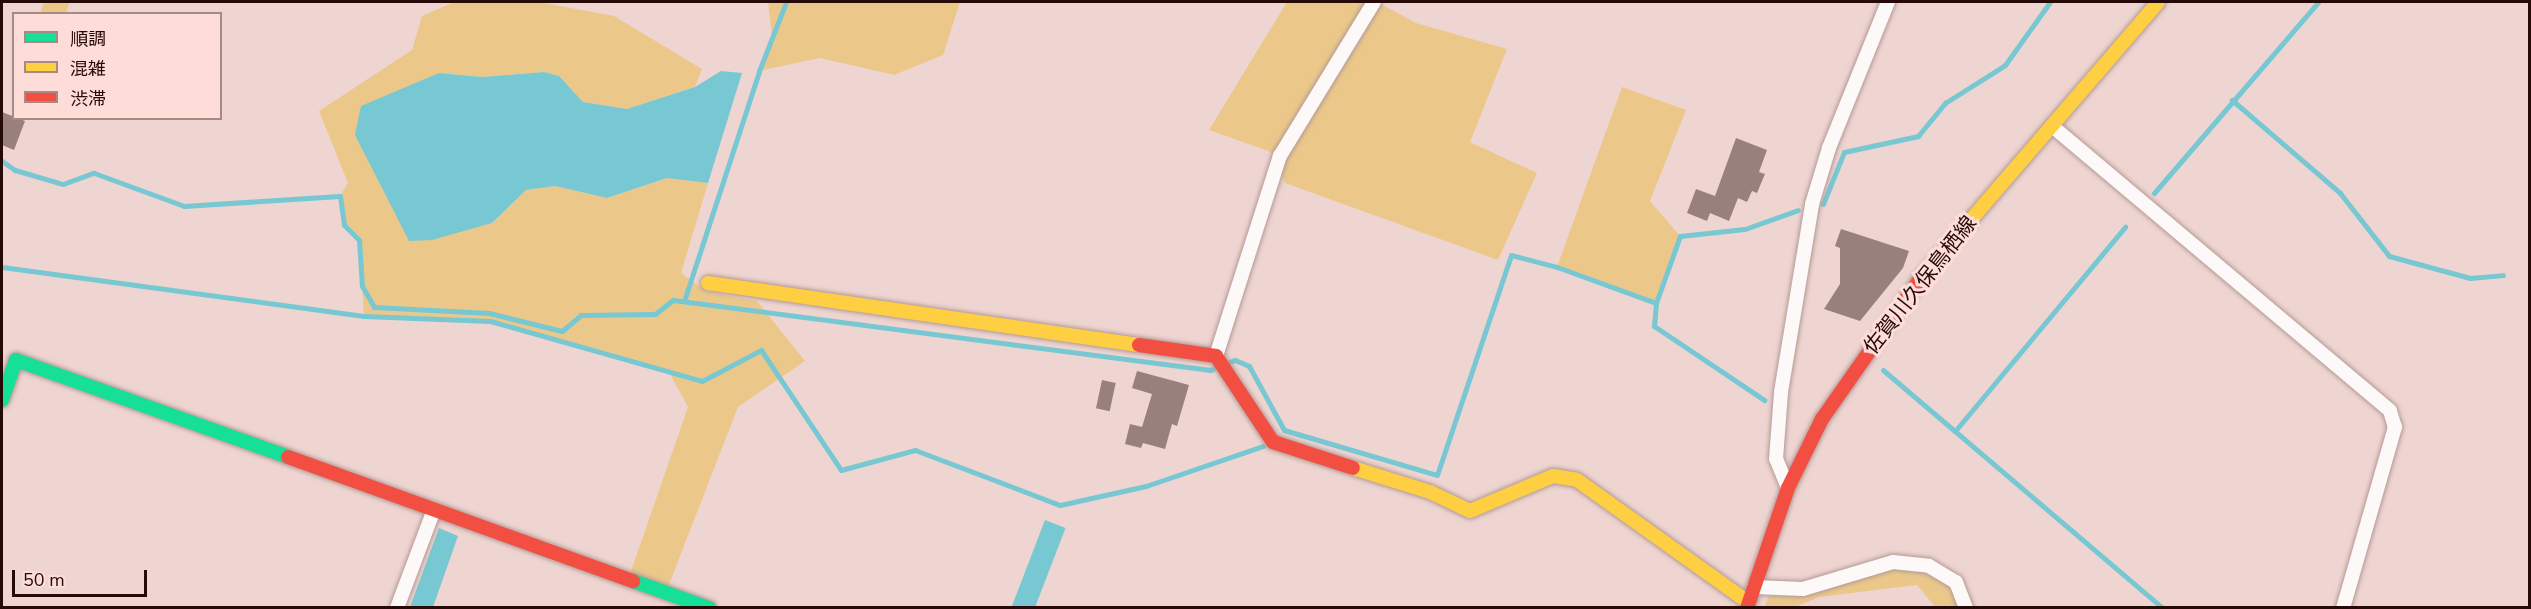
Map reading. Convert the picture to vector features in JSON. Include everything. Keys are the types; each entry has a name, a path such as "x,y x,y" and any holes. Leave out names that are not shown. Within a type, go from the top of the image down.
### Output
{"street":[{"path":"1216,356 1280,156 1374,2"},
{"path":"1788,488 1776,459 1781,392 1812,204 1829,148 1888,2"},
{"name":"佐賀川久保鳥栖線","path":"1748,605 1788,488 1822,419 1905,299 2158,2"},
{"path":"2052,126 2390,411 2395,427 2343,608"},
{"path":"708,283 1216,356 1229,371 1273,442 1430,492 1470,511 1553,476 1578,480 1748,605"},
{"path":"2,400 16,360 433,512 709,608"},
{"path":"397,608 433,512"},
{"path":"1754,586 1803,589 1893,562 1929,566 1956,582 1966,608"}],"shaded area":[{"path":"44,2 70,2 66,12 40,12"},
{"path":"454,2 539,2 614,16 702,69 695,87 627,109 583,102 559,76 544,72 483,77 439,73 492,223 526,190 555,186 607,198 667,178 708,183 681,273 707,292 757,301 805,361 738,407 668,587 630,574 688,407 669,372 490,321 364,316 359,240 344,225 340,196 348,183 319,111 412,50 422,16"},
{"path":"768,2 960,2 943,55 894,75 820,58 759,71 772,37"},
{"path":"1287,2 1377,2 1416,23 1507,49 1470,142 1537,173 1498,260 1285,183 1271,152 1209,130"},
{"path":"1622,87 1686,110 1650,201 1680,236 1656,303 1557,267"},
{"path":"1895,567 1918,570 1948,585 1960,607 1935,607 1917,585 1819,597 1795,607 1764,608 1769,596 1807,595"}],"water":[{"path":"721,71 742,73 708,183 667,178 607,198 555,186 526,190 492,223 432,240 409,241 355,135 361,106 439,73 483,77 544,72 559,76 583,102 627,109 695,87"},
{"path":"1045,520 1066,528 1035,608 1012,607"},
{"path":"439,528 458,536 433,607 410,607"}],"building":[{"path":"2,112 12,116 12,120 25,121 14,150 2,145"},
{"path":"1736,138 1767,150 1759,172 1765,174 1757,193 1752,191 1747,202 1738,198 1729,221 1710,213 1707,221 1687,213 1696,189 1715,196"},
{"path":"1841,229 1909,251 1903,268 1860,321 1824,309 1840,284 1840,248 1835,246"},
{"path":"1137,371 1189,385 1177,426 1172,424 1165,449 1143,443 1141,448 1125,444 1130,424 1142,427 1152,394 1132,388"},
{"path":"1102,380 1116,383 1110,411 1096,408"}],"waterway":[{"path":"684,301 759,71 786,2"},
{"path":"1823,204 1844,152 1918,136 1945,103 2005,65 2050,2"},
{"path":"2154,193 2318,2"},
{"path":"2232,100 2340,193 2389,256 2470,278 2503,275"},
{"path":"2,161 15,170 63,184 94,173 184,206 340,196 344,225 359,240 362,286 374,307 489,313 562,331 581,315 655,314 673,300 1210,370 1235,360 1249,366 1284,430 1437,475 1511,255 1557,267 1656,303 1654,326 1764,400"},
{"path":"1656,303 1680,236 1745,229 1798,210"},
{"path":"1955,431 2125,227"},
{"path":"2,267 364,316 490,321 702,381 761,350 841,470 915,450 1060,505 1146,486 1263,446"},
{"path":"1883,370 2163,608"}],"traffic: fast":[{"path":"2,400 16,360 288,457"},
{"path":"633,581 709,608"}],"traffic: slow":[{"path":"1920,279 2158,2"},
{"path":"708,283 1139,345"},
{"path":"1353,468 1430,492 1470,511 1553,476 1577,480 1748,602"}],"traffic: jam":[{"path":"1747,608 1788,488 1822,419 1920,279"},
{"path":"1139,345 1216,356 1273,442 1353,468"},
{"path":"288,457 633,581"}]}
